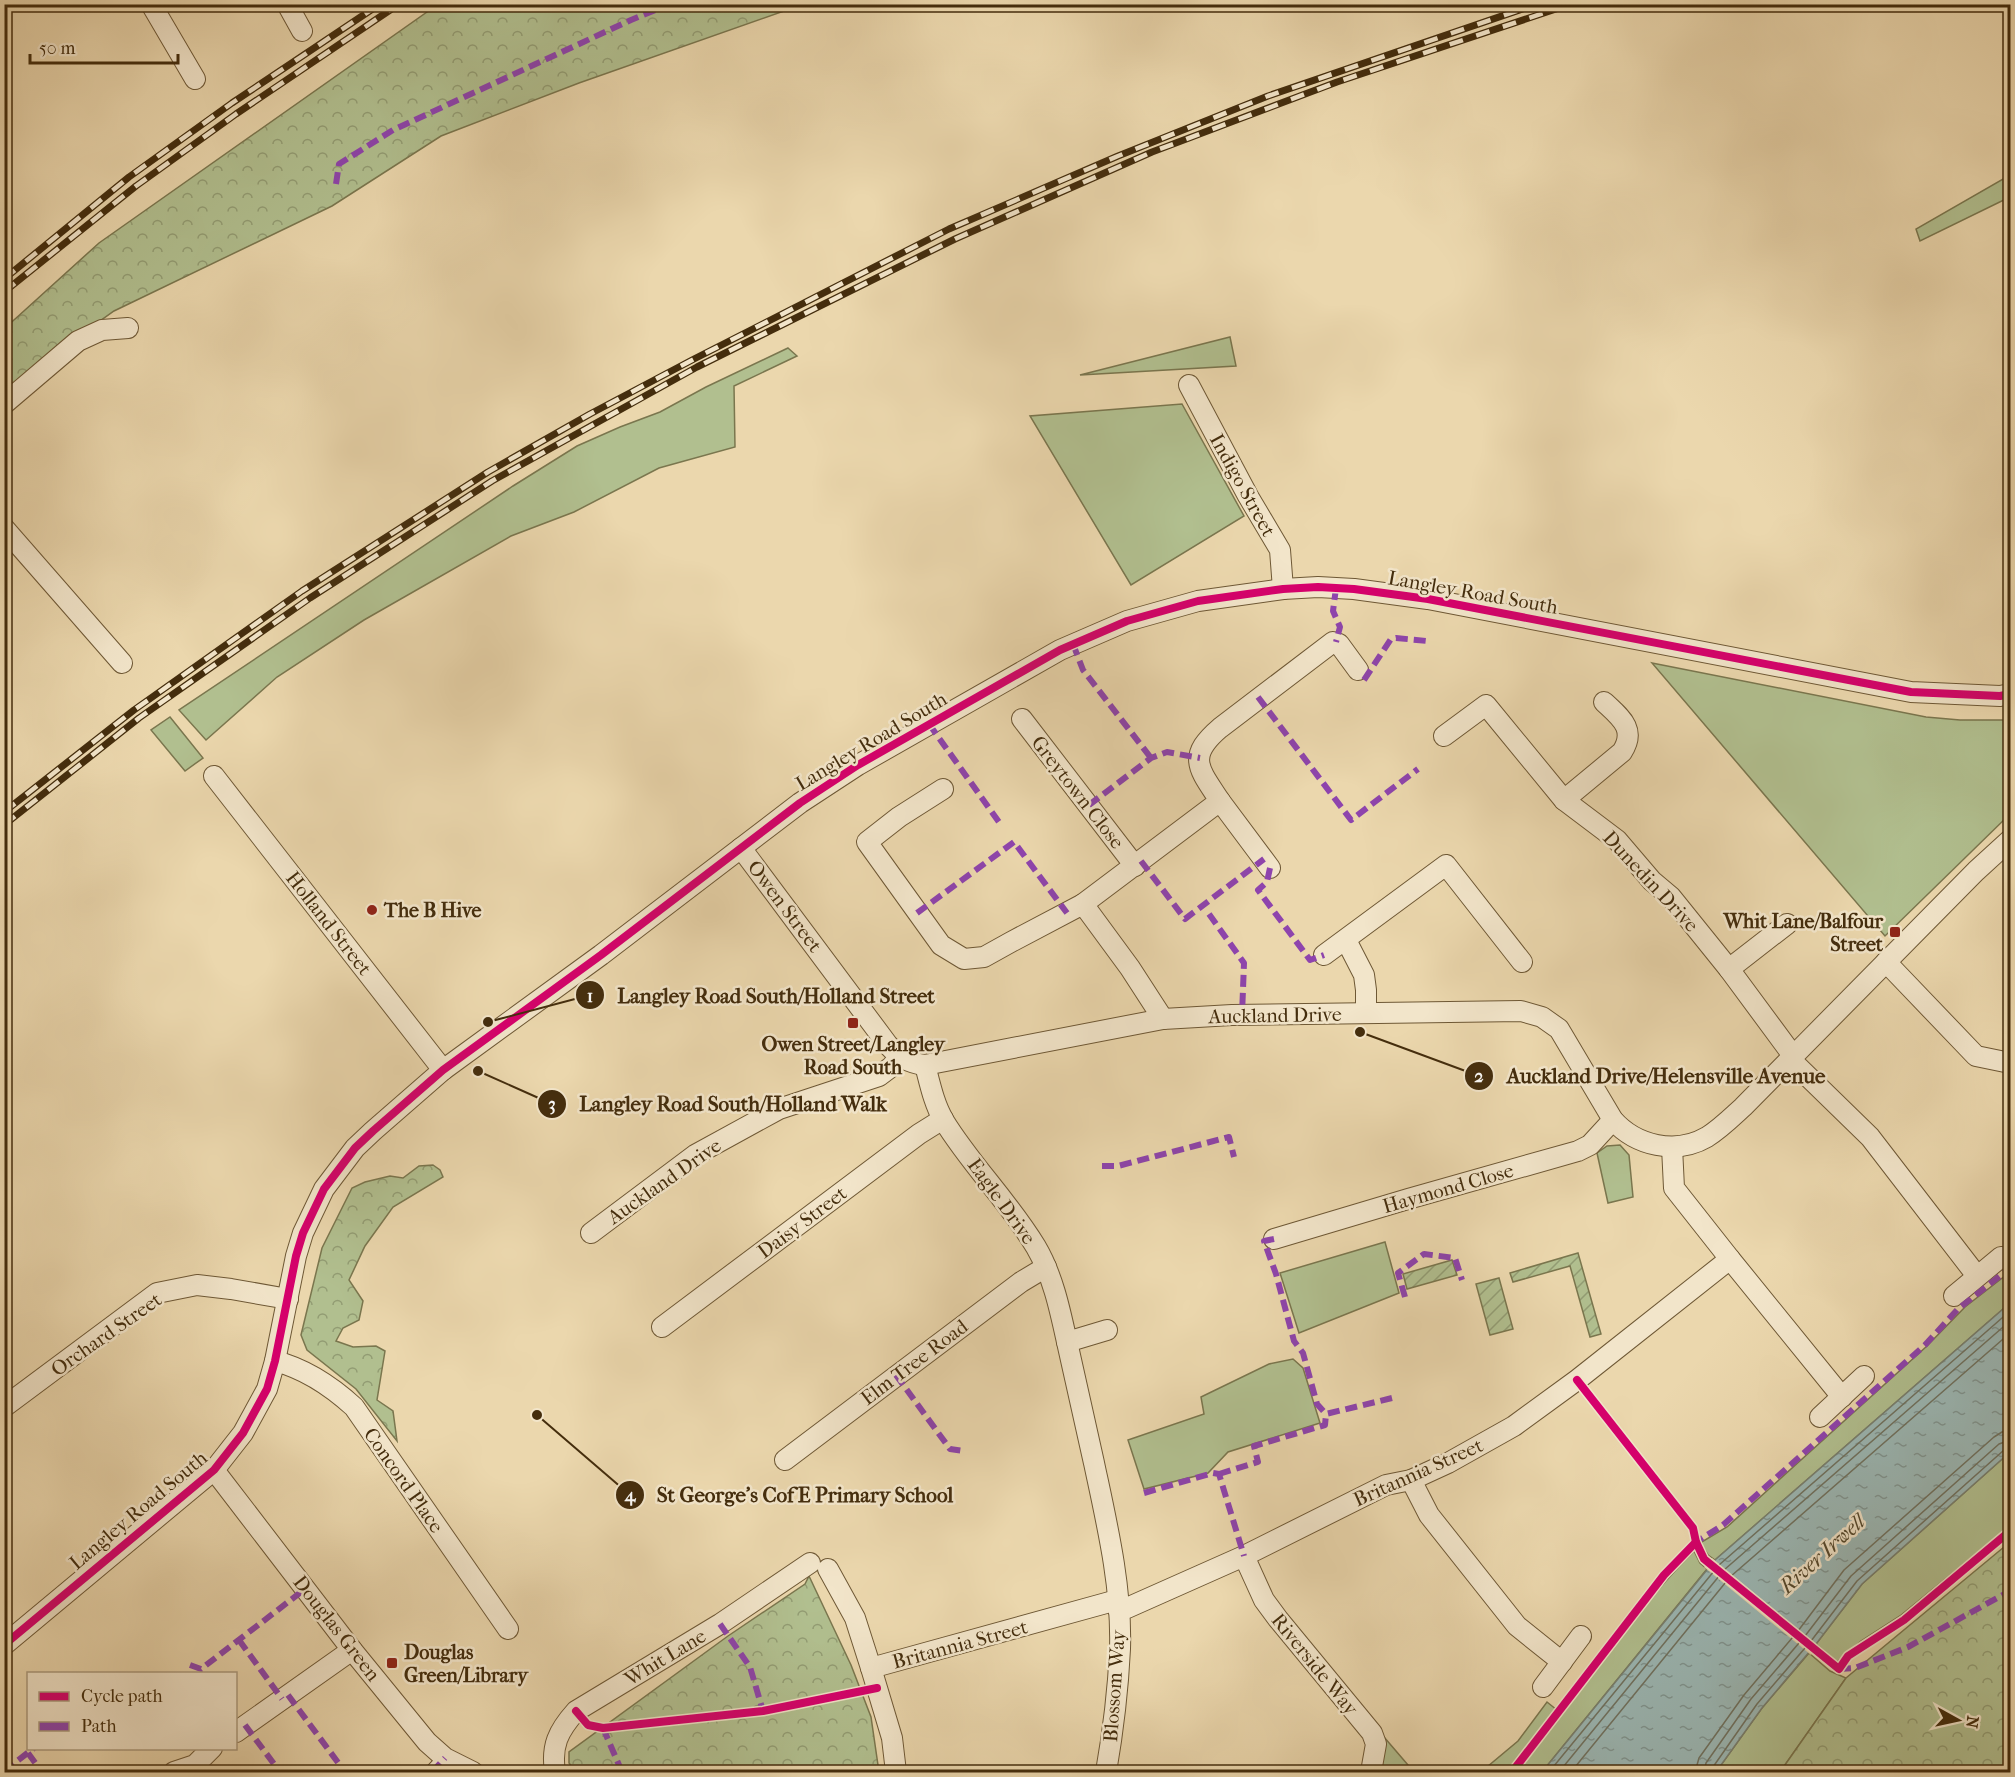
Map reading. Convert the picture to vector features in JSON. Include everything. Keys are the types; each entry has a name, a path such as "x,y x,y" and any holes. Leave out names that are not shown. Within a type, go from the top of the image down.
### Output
{"street":[{"path":"151,4 195,79"},
{"path":"287,4 302,31"},
{"path":"4,404 78,342 102,330 128,328"},
{"name":"Indigo Street","path":"1189,386 1280,550 1283,589"},
{"path":"4,528 122,663"},
{"name":"Langley Road South","path":"4,1645 214,1470 236,1442 256,1412 267,1389 303,1233 324,1189 338,1168 373,1131 443,1070 602,954 800,803 858,765 1060,650 1093,634 1162,609 1234,594 1318,587 1354,589 1428,599 1911,692 2000,696 2010,694"},
{"path":"1270,868 1201,773 1200,748 1206,740 1258,697 1333,642 1339,644 1358,670"},
{"path":"1564,800 1622,752 1627,743 1624,721 1604,702"},
{"name":"Dunedin Drive","path":"1444,736 1486,705 1564,800 1617,840 1652,880 1671,897 1729,969 1792,1058 1870,1137 1977,1276"},
{"name":"Greytown Close","path":"1022,718 1135,866"},
{"name":"Holland Street","path":"214,776 443,1070"},
{"path":"943,789 899,817 867,842 940,945 964,959 984,957 1083,904 1220,801"},
{"path":"1842,1397 1674,1188 1671,1147 1695,1143 1719,1129 1976,871 2010,840"},
{"name":"Owen Street","path":"741,848 888,1045 900,1057"},
{"path":"1324,955 1446,865 1522,962"},
{"path":"1083,904 1130,968 1163,1019"},
{"path":"1729,969 1787,924"},
{"path":"1346,940 1364,975 1366,1013"},
{"path":"1886,962 1976,1056 2010,1063"},
{"name":"Auckland Drive","path":"925,1065 1163,1019 1242,1015 1521,1011 1542,1017 1559,1029 1613,1120 1628,1134 1644,1142 1671,1147"},
{"path":"900,1057 925,1065"},
{"name":"Auckland Drive","path":"591,1233 695,1155 779,1109 879,1076 900,1057"},
{"name":"Eagle Drive","path":"925,1065 930,1087 943,1119 1024,1229 1046,1267 1058,1301 1104,1510 1114,1562 1118,1605"},
{"name":"Daisy Street","path":"662,1327 909,1141 943,1119"},
{"name":"Haymond Close","path":"1274,1239 1578,1151 1590,1145 1613,1120"},
{"path":"1954,1296 2001,1257"},
{"name":"Britannia Street","path":"871,1668 1118,1605 1127,1608 1244,1556 1386,1485 1411,1480 1448,1463 1514,1426 1577,1380 1730,1259"},
{"name":"Elm Tree Road","path":"785,1460 1021,1282 1046,1267"},
{"name":"Orchard Street","path":"4,1407 157,1293 197,1285 288,1299"},
{"path":"1067,1342 1107,1330"},
{"name":"Concord Place","path":"275,1361 288,1364 322,1381 354,1407 508,1629"},
{"path":"1820,1417 1864,1376"},
{"name":"Douglas Green","path":"214,1470 352,1650 427,1742 438,1765 473,1773"},
{"path":"1411,1480 1429,1515 1517,1626 1562,1662"},
{"name":"Riverside Way","path":"1244,1556 1264,1600 1372,1733 1376,1744 1371,1773"},
{"name":"Whit Lane","path":"555,1773 554,1752 557,1740 562,1726 576,1712 819,1566 855,1618 871,1668"},
{"name":"Blossom Way","path":"1106,1773 1114,1725 1120,1648 1118,1605"},
{"path":"1543,1687 1581,1636"},
{"path":"237,1731 352,1650"},
{"path":"871,1668 892,1738 896,1773"},
{"path":"174,1773 195,1765 211,1750"}],"green space":[{"path":"437,5 801,5 579,83 441,136 332,206 114,311 5,389 4,329 99,243"},
{"path":"2010,175 2010,197 1920,241 1916,229"},
{"path":"1230,337 1236,366 1080,375"},
{"path":"788,348 797,356 734,386 735,447 659,468 574,512 511,536 364,620 277,677 206,740 179,710 513,486 577,446 660,412"},
{"path":"1182,404 1244,516 1131,585 1030,416"},
{"path":"1652,663 1926,717 2010,720 2010,814 1885,936"},
{"path":"170,717 203,758 185,771 151,730"},
{"path":"1620,1145 1629,1155 1633,1197 1608,1203 1597,1153 1607,1146"},
{"path":"433,1165 440,1170 443,1177 393,1207 365,1246 349,1280 363,1301 359,1320 343,1328 336,1341 353,1347 376,1346 385,1351 377,1400 393,1411 397,1441 356,1389 307,1350 301,1335 322,1248 352,1188 365,1182 390,1176 403,1178 419,1166"},
{"path":"1385,1242 1399,1293 1299,1333 1280,1273"},
{"path":"1578,1253 1601,1334 1590,1337 1570,1266 1513,1282 1510,1273"},
{"path":"1452,1260 1457,1275 1407,1289 1403,1274"},
{"path":"2010,1272 2010,1303 1715,1560 1708,1555 1700,1543 1727,1527 1927,1346 1965,1307"},
{"path":"1499,1278 1513,1329 1490,1335 1476,1284"},
{"path":"1293,1359 1303,1368 1320,1423 1228,1452 1208,1473 1144,1489 1128,1440 1204,1414 1201,1397 1269,1364"},
{"path":"2010,1452 2010,1526 1900,1616 1861,1641 1837,1662 1816,1644 1862,1584"},
{"path":"2010,1542 2010,1772 1780,1772 1846,1678"},
{"path":"1694,1551 1700,1563 1707,1569 1542,1772 1516,1772 1624,1631"},
{"path":"809,1576 851,1665 871,1717 879,1772 576,1772 569,1763 569,1752 728,1636 805,1584"},
{"path":"1809,1653 1830,1671 1846,1678 1780,1772 1716,1772 1762,1708"},
{"path":"1547,1702 1557,1710 1507,1772 1481,1772 1518,1741"},
{"path":"1384,1737 1414,1772 1380,1772"}],"water":[{"name":"River Irwell","path":"2010,1303 2010,1452 1862,1584 1816,1644 1762,1708 1716,1772 1542,1772 1715,1560"}],"pier":[{"path":"1712,1558 1818,1646 1811,1655 1704,1567"}],"railway":[{"path":"4,279 129,177 232,103 380,4"},
{"path":"4,292 136,186 236,114 399,4"},
{"path":"4,812 134,710 302,591 488,472 694,359 949,229 1118,156 1268,96 1537,4"},
{"path":"4,825 139,718 310,598 492,481 697,367 955,239 1152,152 1337,82 1571,4"}],"marked path":[{"path":"336,184 339,164 393,130 670,4"},
{"path":"1336,588 1333,611 1340,627 1336,642"},
{"path":"1364,680 1391,639 1427,641"},
{"path":"1073,644 1083,670 1151,758"},
{"path":"1258,697 1351,820 1418,769"},
{"path":"929,724 999,822"},
{"path":"1089,805 1151,758 1167,752 1200,758"},
{"path":"917,913 1014,842 1067,913"},
{"path":"1141,861 1185,919 1264,859"},
{"path":"1270,868 1267,882 1258,890 1310,960 1324,955"},
{"path":"1209,914 1244,963 1242,1015"},
{"path":"1102,1166 1118,1166 1229,1137 1234,1157"},
{"path":"1274,1239 1264,1241 1276,1274 1294,1341 1303,1353 1317,1404 1326,1414 1392,1398"},
{"path":"1405,1297 1398,1273 1424,1254 1455,1258 1462,1280"},
{"path":"1695,1538 1696,1542 1723,1525 1925,1345 1958,1309 2010,1268"},
{"path":"896,1375 950,1449 963,1451"},
{"path":"1219,1474 1258,1462 1254,1446 1325,1425 1326,1414"},
{"path":"1144,1493 1213,1473 1219,1474 1244,1556"},
{"path":"190,1665 201,1669 305,1589"},
{"path":"1839,1669 1855,1668 1908,1647 2010,1591"},
{"path":"720,1624 750,1667 763,1711"},
{"path":"239,1640 282,1699"},
{"path":"288,1695 345,1772"},
{"path":"245,1725 280,1772"},
{"path":"603,1728 622,1772"},
{"path":"4,1771 31,1750"},
{"path":"28,1753 42,1772"},
{"path":"432,1772 445,1758"}],"cycle path":[{"path":"4,1645 214,1470 243,1433 267,1389 303,1233 324,1189 355,1148 373,1131 443,1070 601,955 800,803 858,765 1060,650 1127,621 1198,601 1283,589 1318,587 1354,589 1428,599 1911,692 2000,696 2010,694"},
{"path":"1577,1380 1693,1528 1696,1542 1704,1559 1839,1669 1848,1656 1904,1620 2010,1531"},
{"path":"1512,1772 1664,1575 1696,1542"},
{"path":"576,1711 588,1725 603,1728 763,1711 877,1688"}],"place":[{"name":"The B Hive","path":"372,910"},
{"name":"Whit Lane/Balfour Street","path":"1895,932"},
{"name":"Langley Road South/Holland Street","path":"488,1022"},
{"name":"Owen Street/Langley Road South","path":"853,1023"},
{"name":"Auckland Drive/Helensville Avenue","path":"1360,1032"},
{"name":"Langley Road South/Holland Walk","path":"478,1071"},
{"name":"St George's CofE Primary School","path":"537,1415"},
{"name":"Douglas Green/Library","path":"392,1663"}]}
